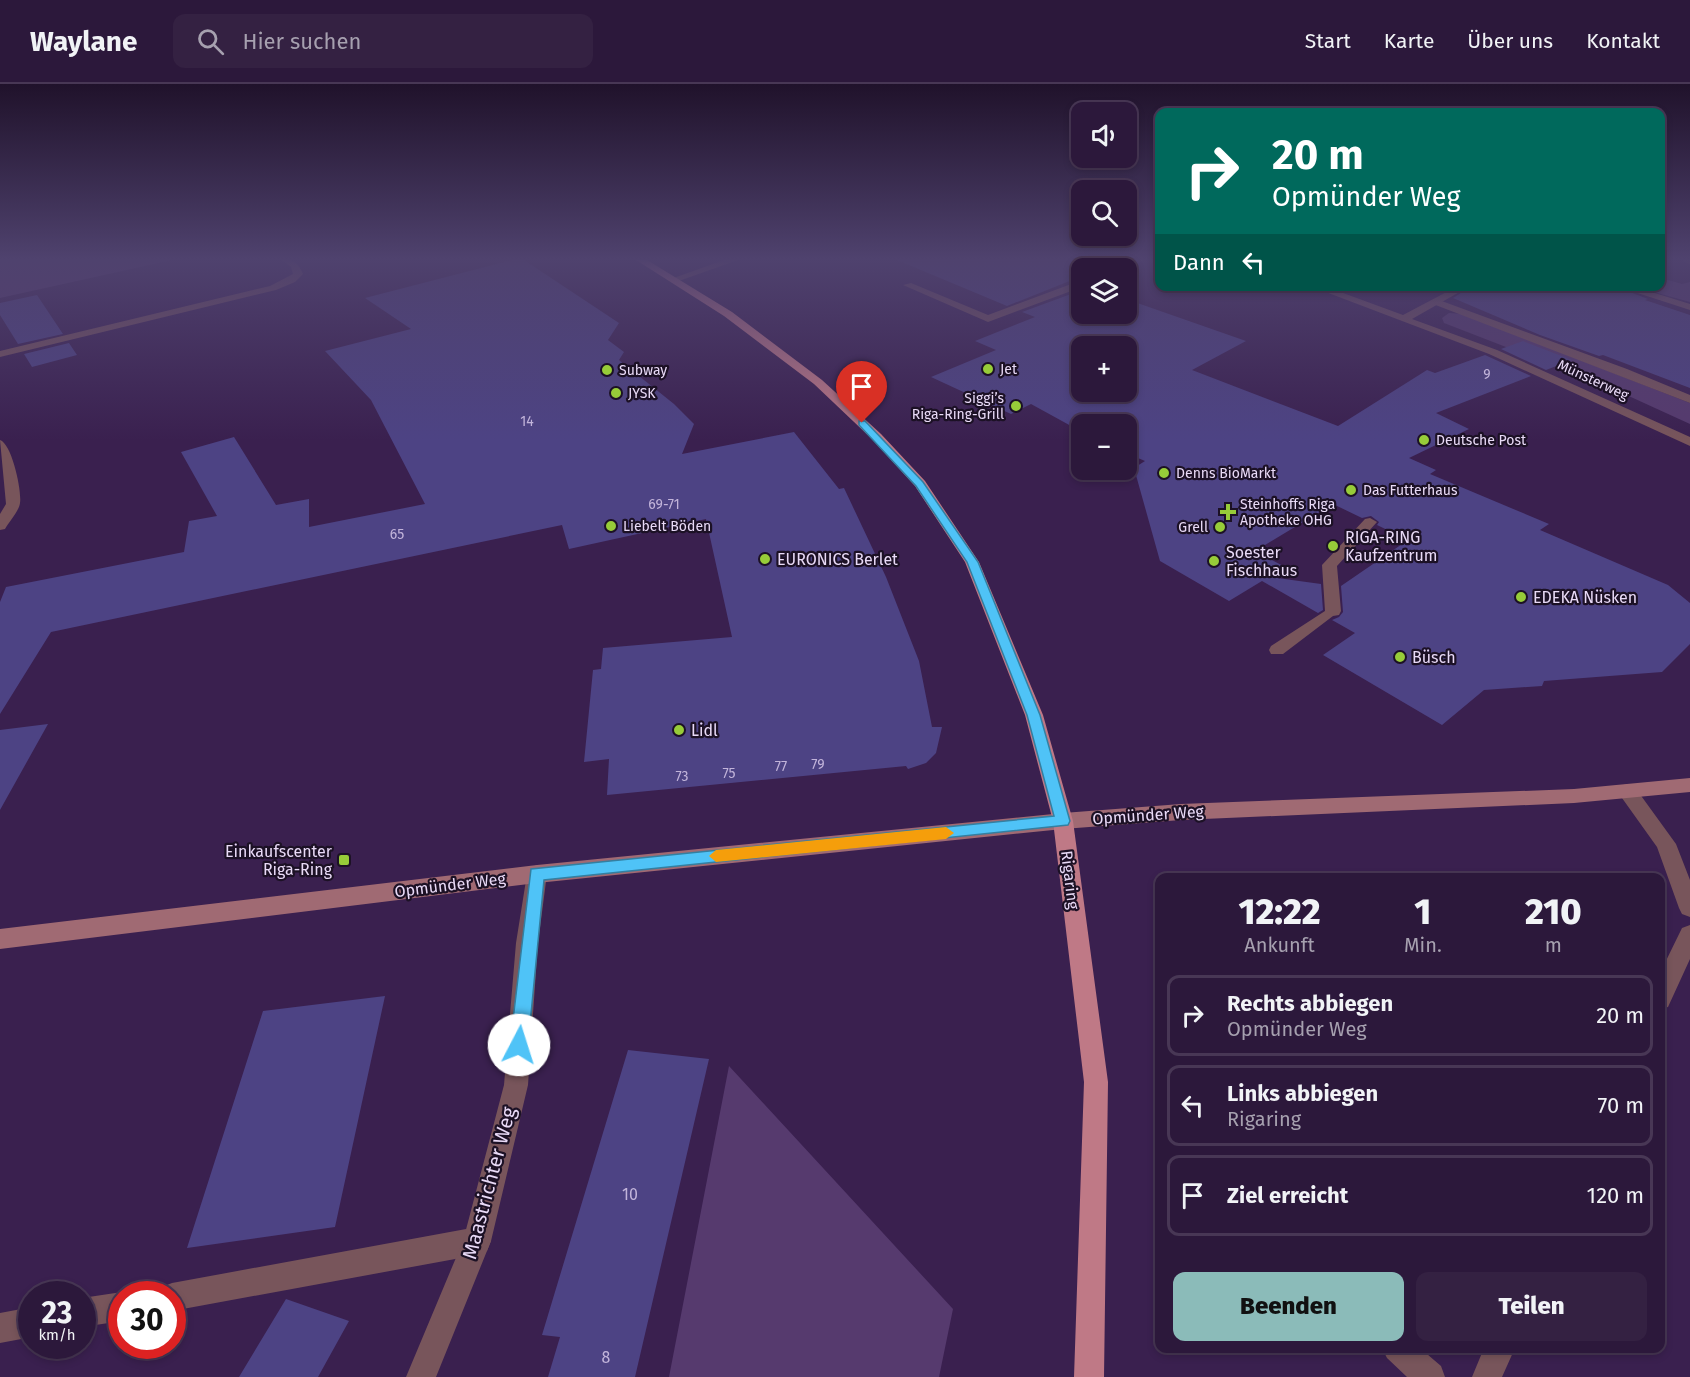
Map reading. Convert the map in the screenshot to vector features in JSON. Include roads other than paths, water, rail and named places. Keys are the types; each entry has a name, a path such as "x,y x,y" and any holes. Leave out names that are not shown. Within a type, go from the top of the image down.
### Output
{"main road":[{"name":"Rigaring","path":"736,320 818,382 877,437 920,484 972,562 1034,715 1063,821 1096,1082 1089,1377"}],"street":[{"path":"0,354 139,320"},
{"name":"Münsterweg","path":"1410,320 1565,383 1690,442"},
{"path":"1486,320 1623,370 1690,399"},
{"path":"0,444 7,461 12,504 0,526"},
{"path":"1277,650 1329,614 1329,565 1370,522"},
{"name":"Opmünder Weg","path":"0,939 537,874 1063,821 1181,812 1574,796 1690,785"},
{"path":"1627,791 1666,844 1690,908"},
{"name":"Maastrichter Weg","path":"421,1377 477,1241 516,1085 527,943 537,874"},
{"path":"1665,988 1690,935"},
{"path":"186,1293 477,1241"},
{"path":"0,1328 18,1325"},
{"path":"1403,1353 1430,1377"},
{"path":"1487,1377 1498,1353"}],"place":[{"name":"Jet","path":"988,369"},
{"name":"Subway","path":"607,370"},
{"name":"JYSK","path":"616,393"},
{"name":"Siggi’s Riga-Ring-Grill","path":"1016,406"},
{"name":"Deutsche Post","path":"1424,440"},
{"name":"Denns BioMarkt","path":"1164,473"},
{"name":"Das Futterhaus","path":"1351,490"},
{"name":"Steinhoffs Riga Apotheke OHG","path":"1228,512"},
{"name":"Liebelt Böden","path":"611,526"},
{"name":"Grell","path":"1220,527"},
{"name":"RIGA-RING Kaufzentrum","path":"1333,546"},
{"name":"EURONICS Berlet","path":"765,559"},
{"name":"Soester Fischhaus","path":"1214,561"},
{"name":"EDEKA Nüsken","path":"1521,597"},
{"name":"Büsch","path":"1400,657"},
{"name":"Lidl","path":"679,730"},
{"name":"Einkaufscenter Riga-Ring","path":"344,860"}]}
